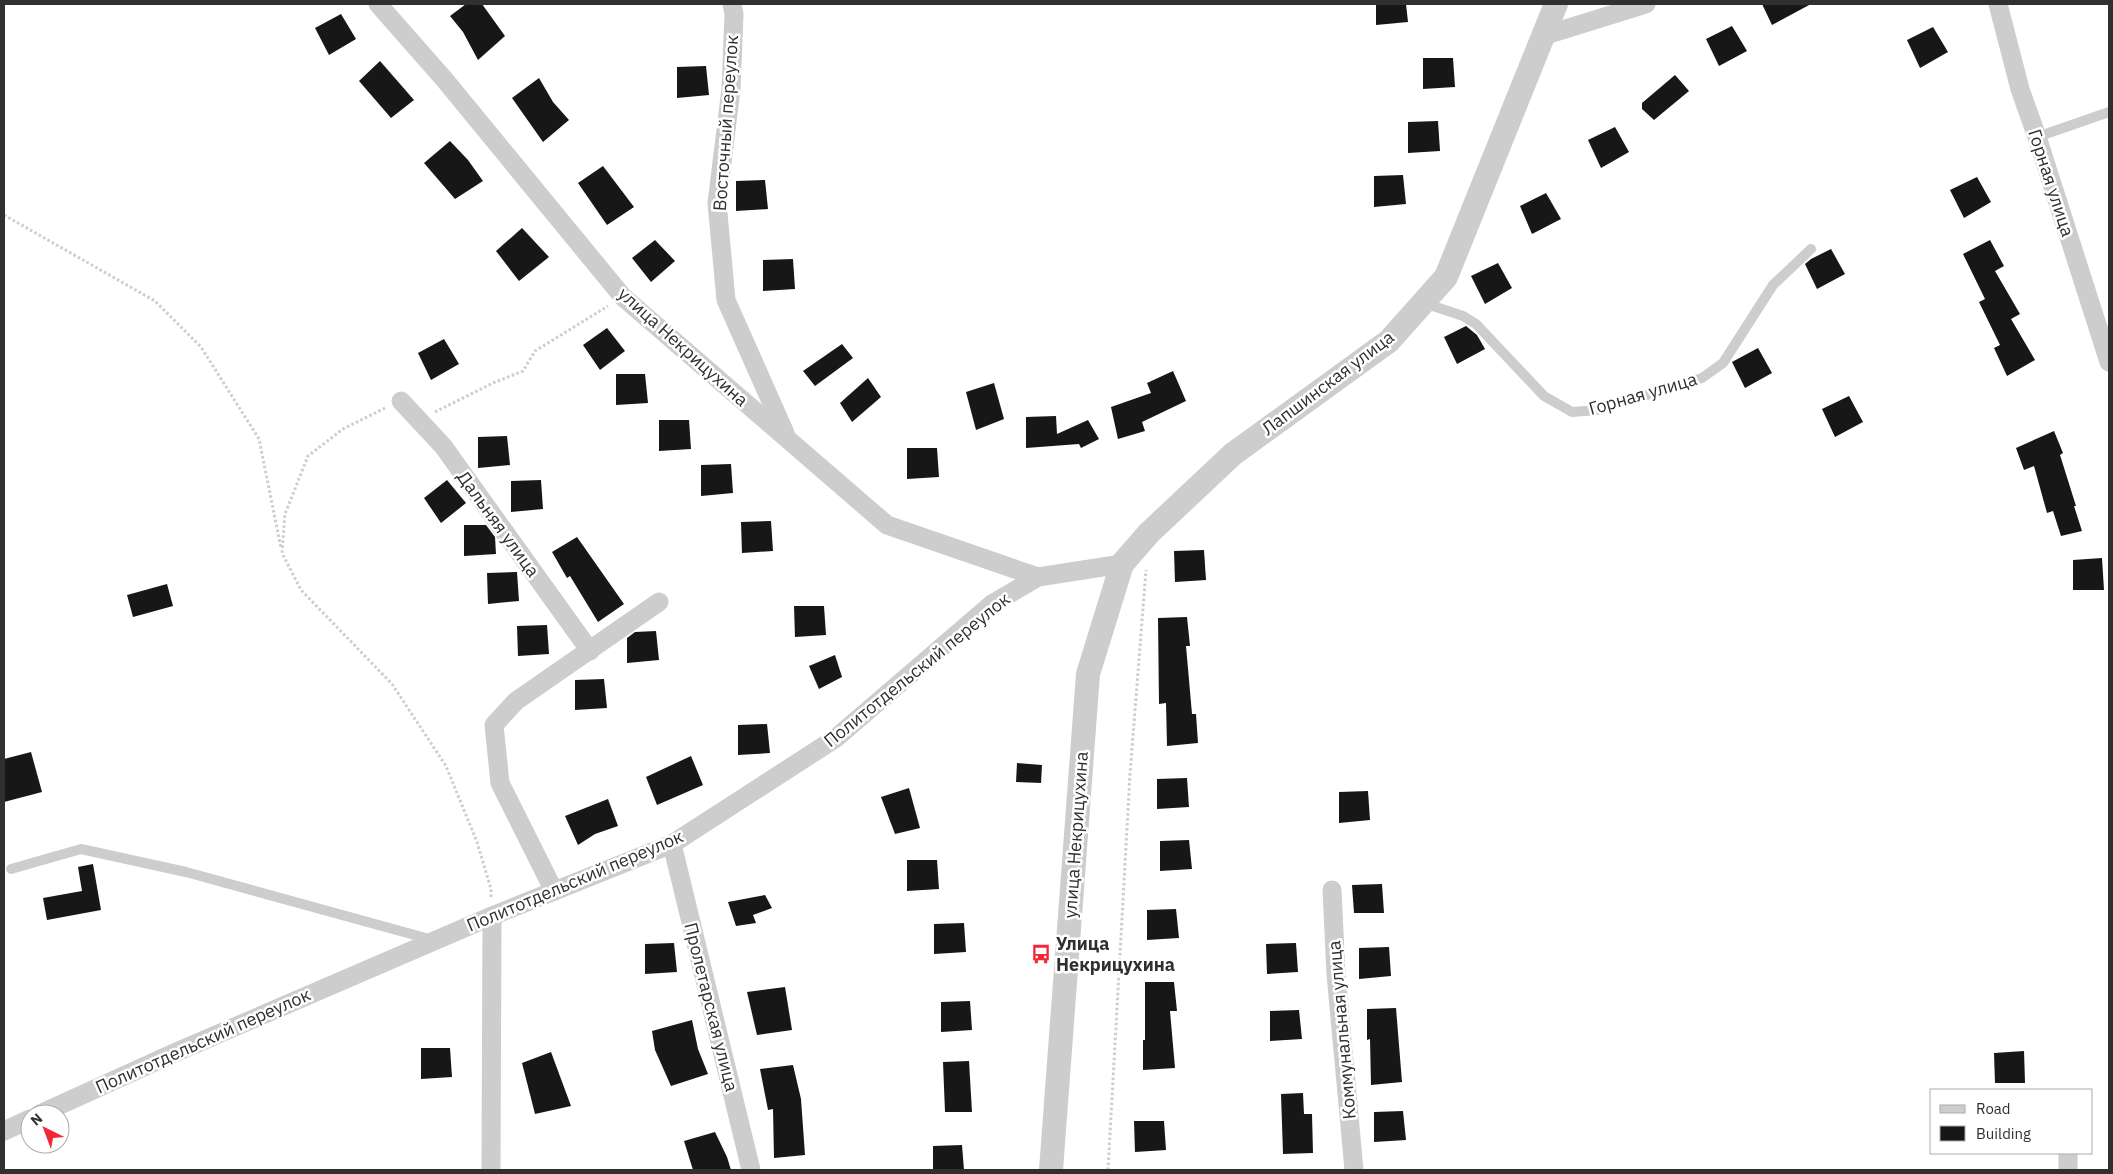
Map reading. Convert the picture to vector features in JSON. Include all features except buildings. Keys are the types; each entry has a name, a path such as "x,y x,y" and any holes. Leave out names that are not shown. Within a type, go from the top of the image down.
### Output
{"street":[{"name":"улица Некрицухина","path":"378,4 444,79 624,297 888,525 1038,577"},
{"name":"Восточный переулок","path":"732,4 734,14 731,89 717,203 726,300 788,439"},
{"name":"Лапшинская улица","path":"1122,564 1149,533 1233,454 1389,341 1446,277 1556,4"},
{"path":"1543,36 1646,4"},
{"name":"Горная улица","path":"1998,4 2020,89 2109,362"},
{"name":"Дальняя улица","path":"402,401 442,446 590,651"},
{"name":"улица Некрицухина","path":"1051,1170 1088,674 1122,564"},
{"name":"Политотдельский переулок","path":"62,1104 172,1054 492,916 672,844 836,738 992,604 1038,577 1122,564"},
{"path":"554,891 500,783 494,725 516,701 659,602"},
{"name":"Пролетарская улица","path":"672,844 751,1170"},
{"name":"Коммунальная улица","path":"1332,890 1336,974 1354,1170"},
{"path":"491,1170 492,916"},
{"path":"4,1131 20,1124"},
{"path":"2068,1154 2068,1170"}],"lane":[{"path":"2037,137 2109,112"},
{"name":"Горная улица","path":"1423,303 1463,316 1476,324 1544,396 1572,412 1598,410 1702,378 1723,363 1773,285 1811,248"},
{"path":"11,869 81,849 186,872 434,941"}],"path":[{"path":"4,215 155,301 200,347 259,439 282,554 301,590 392,684 446,766 477,842 491,889 492,916"},
{"path":"419,420 493,382 523,371 535,351 624,297"},
{"path":"282,554 285,514 308,456 343,428 402,401"},
{"path":"1108,1170 1130,774 1149,533"}],"place":[{"name":"Улица Некрицухина","path":"1041,954"}]}
